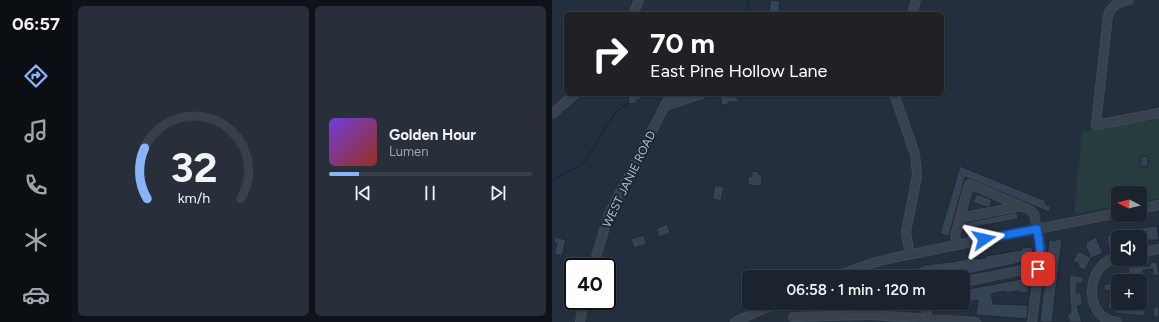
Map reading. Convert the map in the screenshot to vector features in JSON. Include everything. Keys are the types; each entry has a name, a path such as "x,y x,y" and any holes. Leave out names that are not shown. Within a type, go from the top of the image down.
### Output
{"street":[{"path":"634,12 639,0"},
{"path":"913,12 916,0"},
{"path":"1129,0 1117,3 1112,7 1108,15 1096,125 1159,113"},
{"path":"552,114 574,96"},
{"name":"WEST JANIE ROAD","path":"596,258 609,214 670,96"},
{"path":"665,106 695,96"},
{"path":"895,96 915,154 917,176 906,232 910,254"},
{"path":"957,245 955,236 969,184 1030,210 1034,214 1040,249 1032,322"},
{"path":"1147,208 1159,205"},
{"path":"960,218 1021,206"},
{"path":"852,270 910,254 1111,214"},
{"path":"1147,252 1159,249"},
{"path":"1111,259 1101,265 1096,273 1093,290 1094,306 1098,313 1104,318 1117,322"},
{"path":"970,281 1028,269 1038,269"},
{"path":"580,322 582,310"},
{"path":"735,322 761,310"},
{"path":"871,310 871,315"},
{"path":"927,318 928,310"},
{"path":"793,317 808,320 871,315 976,322"}],"green space":[{"path":"1159,116 1159,198 1147,201 1147,186 1111,186 1111,207 1074,214 1082,132"}],"building":[{"path":"771,0 780,1 779,12 768,12"},
{"path":"628,96 641,96 641,99 636,100 637,103 629,104"},
{"path":"720,96 738,97 738,102 728,102 728,104 722,105"},
{"path":"1142,156 1149,157 1147,167 1140,166"},
{"path":"960,166 1046,201 1045,204 1051,207 1049,212 965,177 949,236 940,234"},
{"path":"752,171 759,172 759,175 762,175 761,186 748,185 748,176 752,177"},
{"path":"715,185 724,187 721,201 712,199"},
{"path":"977,194 992,200 990,207 973,202"},
{"path":"1017,212 1018,219 964,229 964,223"},
{"path":"667,224 670,233 659,237 656,229"},
{"path":"1157,226 1159,240 1147,240 1147,230 1124,230"},
{"path":"644,235 646,244 634,248 631,239"},
{"path":"1111,235 1111,250 1109,250 1107,236"},
{"path":"555,237 566,240 562,256 554,254 557,244 554,243"},
{"path":"1096,237 1103,253 1091,258 1085,270 1078,267 1079,264 1073,261 1078,251 1090,257 1085,245 1087,244 1086,242"},
{"path":"1055,239 1062,240 1052,322 1040,322 1049,240 1055,241"},
{"path":"1032,247 1034,260 970,274 970,270 913,270 925,265 972,258 986,258 986,256 1022,250 1021,248"},
{"path":"1157,262 1159,275 1153,276 1153,269 1143,270 1144,274 1129,274 1128,267 1150,266 1150,263"},
{"path":"1070,275 1083,277 1083,283 1077,283 1076,293 1081,293 1082,305 1077,306 1082,322 1069,322 1067,314 1071,313 1069,287"},
{"path":"1027,278 1029,292 1019,293 1019,291 1005,293 1005,291 991,294 993,304 1028,305 1027,319 976,315 978,300 970,302 970,289"},
{"path":"1109,279 1111,279 1111,291 1104,290 1104,284 1109,284"},
{"path":"1109,300 1111,300 1111,308 1108,308"},
{"path":"1154,307 1159,307 1159,317 1153,317"},
{"path":"1115,310 1145,310 1144,316 1115,313"}],"waterway":[{"path":"746,12 747,0"},
{"path":"552,181 581,165 585,161 610,119 622,107 629,103"}],"route":[{"path":"984,239 1037,229 1040,243 1038,269"}]}
